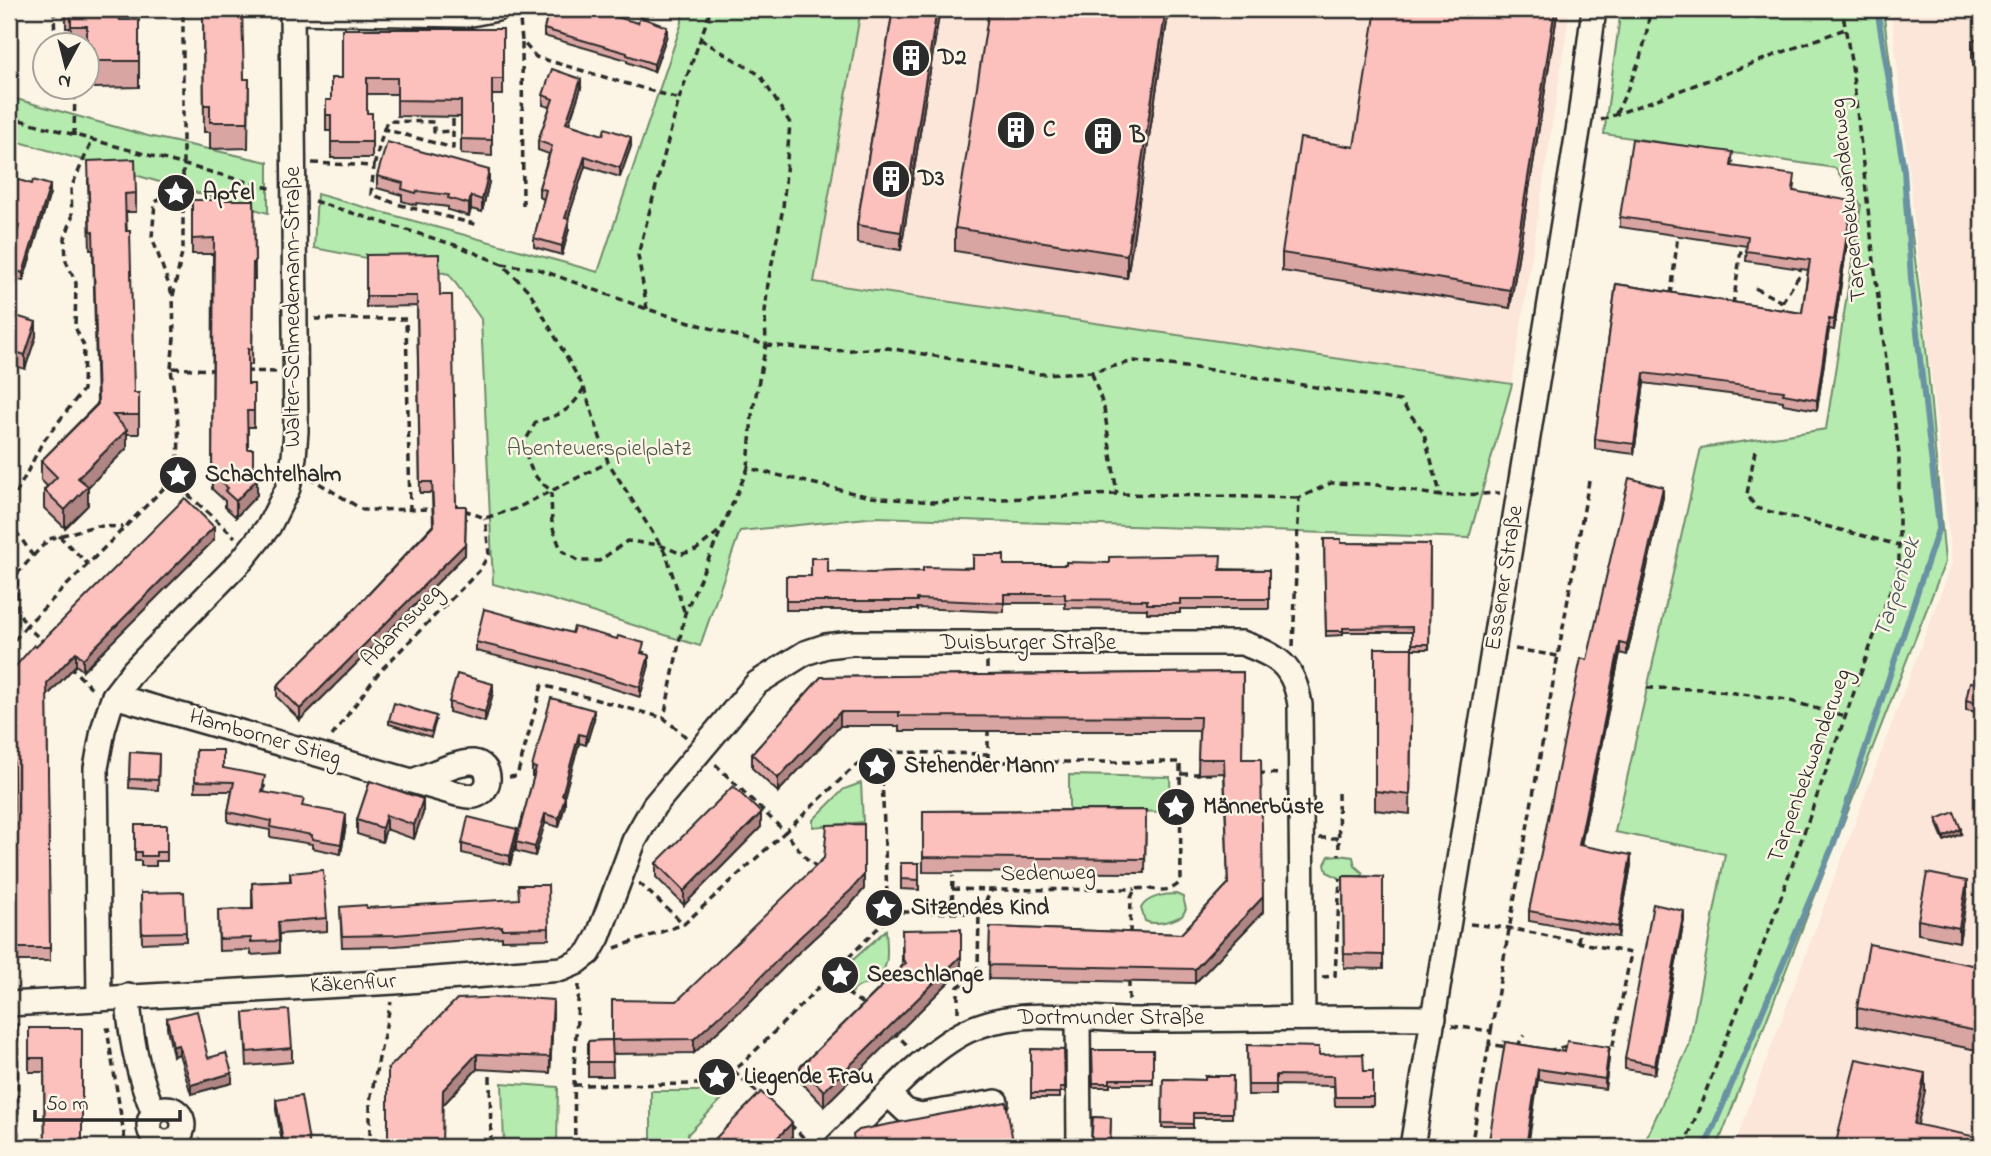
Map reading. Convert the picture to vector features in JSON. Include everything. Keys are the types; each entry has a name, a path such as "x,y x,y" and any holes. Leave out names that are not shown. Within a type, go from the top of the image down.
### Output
{"street":[{"path":"292,10 466,15 497,9"},
{"name":"Essener Straße","path":"1412,1147 1580,125 1594,9"},
{"name":"Walter-Schmedemann-Straße","path":"99,999 96,768 103,730 114,696 134,670 250,551 280,508 293,466 296,431 294,320 284,192 292,162 292,10"},
{"name":"Duisburger Straße","path":"582,958 598,937 634,841 654,806 757,682 805,653 827,646 852,643 1242,643 1276,657 1292,672"},
{"path":"1292,672 1300,705 1303,1018"},
{"name":"Hamborner Stieg","path":"114,696 472,796 481,793 489,779"},
{"name":"Käkenflur","path":"13,1003 549,971 562,969 582,958"},
{"path":"128,996 140,1081 151,1132"},
{"name":"Dortmunder Straße","path":"836,1147 938,1048 991,1021 1013,1017 1434,1021"},
{"path":"1078,1018 1079,1147"},
{"path":"889,1095 906,1111 921,1115 996,1102"}],"path":[{"path":"54,9 55,32"},
{"path":"9,647 26,626 172,480 176,471 178,434 171,368 174,338 173,296 183,248 183,9"},
{"path":"519,9 522,41 523,205"},
{"path":"648,309 638,255 678,99 711,9"},
{"path":"1615,116 1646,38 1649,9"},
{"name":"Tarpenbekwanderweg","path":"1685,1147 1771,926 1899,566 1899,454 1880,315 1852,66 1842,9"},
{"path":"1580,125 1615,116 1845,29"},
{"path":"664,718 685,613 748,468 752,415 766,345 768,283 783,208 790,123 760,75 700,39"},
{"path":"522,41 536,57 678,99"},
{"path":"74,136 75,102"},
{"path":"384,129 453,148 453,105"},
{"path":"9,117 284,192 458,246 502,264 538,269 648,309 766,345 833,351 888,348 1040,374 1092,372 1134,360 1400,401 1423,431 1441,496"},
{"path":"453,131 434,132 434,122 387,121 374,166 372,194 397,204 478,225"},
{"path":"9,503 42,443 83,390 84,346 75,327 76,283 66,261 65,238 72,218 71,188 92,141"},
{"path":"292,162 374,166"},
{"path":"173,296 152,237 155,204 184,176"},
{"path":"1669,304 1679,224"},
{"path":"1732,311 1744,231"},
{"path":"502,264 530,292 584,388 608,463 666,554 685,613"},
{"path":"1786,325 1782,302 1799,276 1801,264"},
{"path":"1755,288 1782,302"},
{"path":"294,320 406,319 410,509"},
{"path":"171,368 226,370"},
{"path":"240,370 295,373"},
{"path":"1092,372 1104,408 1116,494"},
{"path":"551,490 541,484 531,472 523,444 536,422 563,414 574,405 584,388"},
{"path":"1755,451 1747,494 1756,508 1899,545"},
{"path":"460,509 485,518 515,509 608,463"},
{"path":"293,466 363,510 447,509"},
{"path":"748,468 870,497 934,502 1116,494 1299,498 1331,483 1371,484 1441,496 1519,493"},
{"path":"172,480 250,551"},
{"path":"1471,1147 1589,481"},
{"path":"551,490 552,526 562,550 579,561 599,561 627,541 660,545 682,554 696,550 720,531"},
{"path":"1292,672 1299,498"},
{"name":"Adamsweg","path":"326,755 333,734 380,671 479,571 489,554 485,518"},
{"path":"9,521 33,556"},
{"path":"46,644 26,626 18,610 17,574 49,539 95,526 124,527"},
{"path":"59,536 88,564"},
{"path":"987,643 987,685"},
{"path":"1494,646 1558,656"},
{"path":"65,662 94,690 114,696"},
{"path":"489,779 517,776 542,685 664,718 701,750 819,869"},
{"path":"1647,688 1704,689 1787,700 1846,717"},
{"path":"988,726 988,762 1180,762 1180,774 1211,774"},
{"path":"575,1147 577,991 582,958 684,924 855,766 886,752 988,754"},
{"path":"881,754 888,918"},
{"path":"1251,773 1301,774"},
{"name":"Sedenweg","path":"967,1031 958,1014 958,986 975,974 978,967 979,913 992,890 1135,890 1145,887 1164,891 1175,888 1181,881 1180,774"},
{"path":"1338,793 1339,855"},
{"path":"624,869 684,924"},
{"path":"952,913 953,876"},
{"path":"1317,977 1335,976 1340,878"},
{"path":"953,889 992,890"},
{"path":"1130,939 1131,898 1135,890"},
{"path":"575,1085 702,1084 723,1079 888,918 901,912 979,913"},
{"path":"1578,942 1582,915"},
{"path":"1450,921 1509,928 1631,953 1612,1050 1598,1048"},
{"path":"827,979 872,1011"},
{"path":"1128,1020 1129,979"},
{"path":"370,1147 370,1100 395,982"},
{"path":"13,1003 18,1147"},
{"path":"1434,1021 1491,1031"},
{"path":"126,1147 107,1029 131,1027"},
{"path":"888,1027 924,1061"},
{"path":"1516,1049 1524,1035"},
{"path":"1489,1044 1527,1051"},
{"path":"1537,1054 1573,1044"},
{"path":"734,1070 764,1099"},
{"path":"490,1076 491,1147"},
{"path":"783,1118 813,1147"},
{"path":"261,1147 282,1144"}],"shaded area":[{"path":"861,9 1570,9 1512,384 814,282"},
{"path":"1891,9 1982,9 1982,1147 1734,1147 1952,563"}],"green space":[{"name":"Abenteuerspielplatz","path":"682,9 861,9 814,282 1512,384 1469,538 877,517 740,531 700,646 493,584 481,319 449,274 314,248 317,194 598,272 682,22"},
{"path":"1621,9 1883,9 1925,337 1945,562 1717,1147 1642,1147 1689,1046 1725,854 1615,832 1701,448 1826,429 1861,205 1835,168 1604,134"},
{"path":"9,97 148,136 268,162 268,213 9,139"},
{"path":"1069,775 1170,777 1171,812 1069,810"},
{"path":"861,783 863,822 813,827 813,820 844,789"},
{"path":"1329,856 1353,857 1355,866 1363,873 1360,883 1347,885 1327,872 1325,864"},
{"path":"1176,894 1183,897 1186,909 1182,916 1158,923 1145,921 1141,908 1147,901"},
{"path":"886,930 887,960 882,973 851,994 833,978"},
{"path":"502,1083 558,1087 557,1147 504,1147"},
{"path":"651,1091 717,1091 723,1098 688,1134 686,1147 651,1147"}],"building":[{"path":"71,9 113,9 120,20 139,20 139,61 102,61 102,32 87,32 87,26 71,26"},
{"path":"203,9 242,9 244,79 249,79 248,122 210,122 210,105 204,105"},
{"path":"549,9 588,9 638,23 640,17 667,27 654,64 627,53 544,29"},
{"path":"893,9 937,9 901,232 857,225"},
{"path":"989,9 1166,9 1127,255 955,228"},
{"path":"1376,9 1555,9 1510,290 1282,253 1300,138 1354,147"},
{"path":"342,29 503,29 503,79 492,79 492,140 461,139 461,101 397,100 397,78 367,78 367,113 372,113 372,142 331,142 331,115 326,115 326,100 331,100 331,78 342,78"},
{"path":"1982,38 1982,86 1980,86 1972,40"},
{"path":"552,69 581,79 566,123 603,135 605,128 631,137 620,168 585,156 565,218 569,219 562,246 534,238 546,190 539,188 552,146 538,141 553,99 543,95"},
{"path":"1979,129 1982,129 1982,150"},
{"path":"1632,139 1733,152 1731,166 1795,175 1793,191 1852,201 1834,320 1829,319 1817,400 1783,394 1784,391 1644,373 1634,444 1595,439 1616,284 1802,313 1810,260 1746,251 1748,236 1620,217"},
{"path":"387,142 489,170 482,200 471,196 469,204 448,198 449,195 416,193 402,189 403,183 377,176"},
{"path":"135,159 136,193 125,194 126,231 130,231 134,393 139,393 139,415 113,415 127,430 78,478 88,486 65,510 44,490 57,477 41,461 98,404 88,161"},
{"path":"9,177 32,184 33,180 50,185 23,273 9,269 19,226 9,223"},
{"path":"192,200 254,200 255,263 248,384 254,384 254,411 247,411 248,449 253,449 253,475 257,479 236,501 225,491 228,488 212,473 214,238 192,239"},
{"path":"439,254 440,295 452,295 456,506 466,506 465,544 300,709 277,686 434,525 432,482 420,482 417,296 366,296 366,255"},
{"path":"9,314 36,322 25,355 9,350"},
{"path":"1629,478 1663,487 1627,645 1620,643 1579,845 1631,855 1618,927 1529,911 1581,658 1587,660"},
{"path":"185,498 214,527 83,659 76,652 47,683 50,948 16,948 13,669 34,645 36,647"},
{"path":"1324,539 1341,539 1341,543 1430,544 1429,644 1412,644 1412,627 1343,628 1343,631 1326,631"},
{"path":"973,555 1004,555 1004,565 1066,565 1066,562 1109,563 1109,557 1221,555 1220,570 1269,570 1269,599 1180,599 1180,604 1147,604 1147,600 1065,599 1065,594 1004,594 1004,603 917,599 786,601 786,576 811,576 811,558 828,558 828,572 872,573 923,571 923,567 973,568"},
{"path":"484,609 572,633 574,627 617,639 618,636 644,643 641,653 649,655 640,687 550,660 476,642"},
{"path":"1375,648 1412,648 1410,795 1375,791"},
{"path":"1243,672 1242,759 1261,759 1263,897 1195,969 989,965 990,927 1181,934 1228,884 1224,759 1198,759 1200,717 899,716 899,712 840,712 778,778 752,754 821,677"},
{"path":"457,674 493,684 485,712 449,702"},
{"path":"1970,682 1982,684 1982,704 1966,700"},
{"path":"551,698 594,710 586,736 579,734 562,795 565,796 559,818 545,814 535,847 516,842 536,768 532,767"},
{"path":"394,703 436,716 431,732 389,720"},
{"path":"196,750 223,750 223,768 265,776 262,792 304,799 302,806 346,814 341,844 312,839 312,835 270,827 271,821 228,812 234,782 195,781"},
{"path":"130,752 159,754 158,780 129,779"},
{"path":"370,781 423,799 414,825 386,815 382,828 357,820"},
{"path":"733,786 761,813 684,891 656,863"},
{"path":"1146,810 1145,859 923,857 923,811"},
{"path":"1954,812 1961,829 1944,837 1937,819"},
{"path":"468,817 517,829 510,856 462,844"},
{"path":"864,824 864,875 748,990 694,1039 612,1040 612,1000 677,1001 824,858 827,825"},
{"path":"135,825 167,825 167,852 156,852 156,856 141,856 141,852 135,852"},
{"path":"901,863 919,863 919,880 901,879"},
{"path":"323,870 327,918 278,922 279,941 219,939 218,910 253,909 252,883 291,881 290,873"},
{"path":"1927,873 1967,881 1959,928 1918,920"},
{"path":"1343,876 1383,877 1383,955 1344,954"},
{"path":"518,885 548,885 549,928 502,929 502,926 395,935 342,936 340,907 366,905 367,908 519,899"},
{"path":"184,892 186,932 142,933 141,893"},
{"path":"1653,904 1684,911 1655,1065 1625,1059"},
{"path":"961,929 961,956 824,1091 800,1067 906,963 903,960 902,930"},
{"path":"1869,944 1982,967 1982,1032 1857,1008"},
{"path":"509,997 553,1000 550,1057 477,1054 443,1090 442,1147 388,1147 388,1069 457,999"},
{"path":"289,1010 292,1048 247,1052 244,1013"},
{"path":"197,1011 208,1058 226,1053 232,1073 191,1085 179,1045 173,1046 167,1018"},
{"path":"29,1028 82,1028 82,1144 92,1144 92,1147 45,1147 44,1058 29,1058"},
{"path":"612,1040 613,1062 588,1062 588,1041"},
{"path":"1567,1041 1609,1047 1605,1079 1538,1069 1526,1147 1488,1147 1505,1042 1565,1052"},
{"path":"1247,1045 1319,1047 1319,1055 1363,1054 1364,1071 1373,1071 1373,1097 1335,1097 1334,1076 1276,1075 1276,1085 1248,1085"},
{"path":"1031,1049 1064,1050 1065,1087 1060,1087 1060,1093 1031,1093"},
{"path":"1092,1050 1153,1050 1153,1079 1110,1079 1110,1083 1093,1083"},
{"path":"1856,1059 1925,1073 1914,1124 1982,1138 1982,1147 1835,1147"},
{"path":"1205,1076 1233,1076 1232,1113 1193,1113 1193,1124 1162,1123 1163,1079 1205,1080"},
{"path":"761,1092 792,1123 768,1147 707,1147"},
{"path":"301,1096 310,1147 284,1147 276,1100"},
{"path":"1006,1102 1014,1147 855,1147 853,1135 859,1130"},
{"path":"1093,1117 1111,1118 1110,1146 1091,1145"},
{"path":"235,1142 236,1147 201,1147"}],"waterway":[{"name":"Tarpenbek","path":"1705,1147 1834,843 1939,527 1911,279 1904,170 1877,9"}],"place":[{"name":"D2","path":"911,58"},
{"name":"C","path":"1016,130"},
{"name":"B","path":"1103,136"},
{"name":"D3","path":"891,179"},
{"name":"Apfel","path":"176,193"},
{"name":"Schachtelhalm","path":"178,475"},
{"name":"Stehender Mann","path":"877,766"},
{"name":"Männerbüste","path":"1176,807"},
{"name":"Sitzendes Kind","path":"884,908"},
{"name":"Seeschlange","path":"840,975"},
{"name":"Liegende Frau","path":"717,1077"}]}
